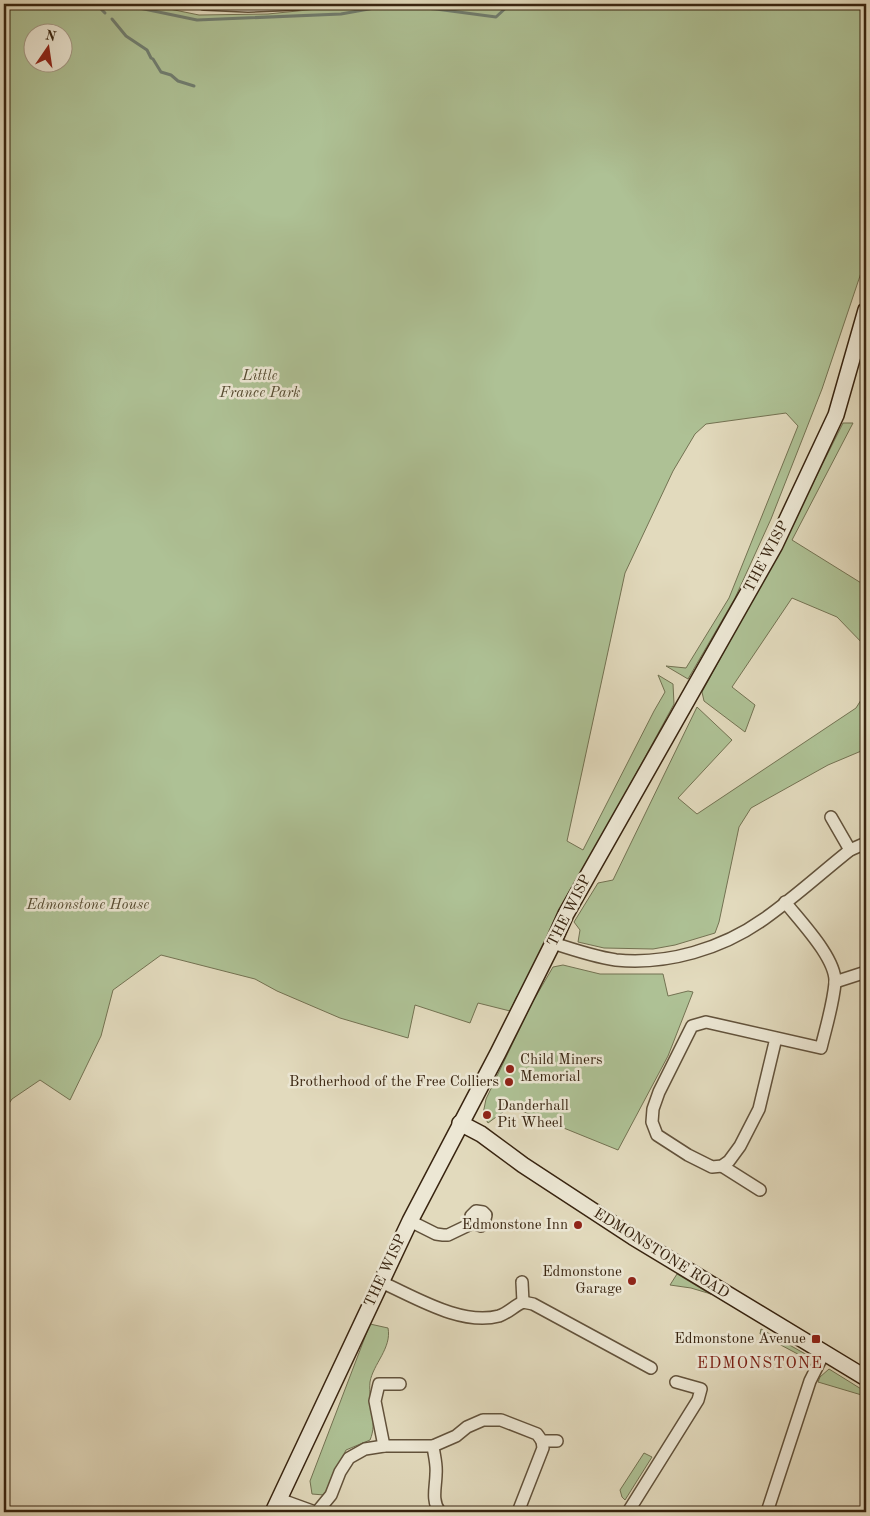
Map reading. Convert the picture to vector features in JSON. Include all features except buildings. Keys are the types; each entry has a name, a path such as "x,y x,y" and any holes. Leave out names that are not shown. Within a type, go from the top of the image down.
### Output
{"street":[{"path":"204,4 298,4"},
{"name":"THE WISP","path":"276,1505 410,1221 576,898 776,545 836,415 866,310"},
{"path":"831,817 850,850"},
{"path":"554,944 616,960 649,961 716,945 763,920 850,850 866,843"},
{"path":"760,1190 722,1166 712,1166 657,1135 652,1122 653,1109 658,1092 692,1026 706,1022 821,1048 835,982 832,968 826,955 785,902"},
{"path":"835,982 866,972"},
{"path":"722,1166 729,1161 740,1146 759,1109 776,1038"},
{"name":"EDMONSTONE ROAD","path":"460,1122 481,1134 523,1165 626,1232 866,1378"},
{"path":"410,1221 436,1234 443,1235 448,1235 473,1223"},
{"path":"381,1282 431,1306 480,1318 500,1316 523,1302 533,1304 651,1368"},
{"path":"522,1282 523,1302"},
{"path":"767,1512 810,1381 824,1352"},
{"path":"628,1512 698,1400 701,1388 676,1382"},
{"path":"384,1446 375,1401 378,1384 400,1384"},
{"path":"276,1505 316,1512 331,1495 340,1472 349,1458 364,1449 384,1446 433,1446 456,1436 467,1427 483,1420 502,1420 536,1434 542,1441 542,1448 518,1512"},
{"path":"542,1441 557,1441"},
{"path":"433,1446 436,1473 434,1492 440,1512"}],"green space":[{"path":"4,4 145,4 199,15 268,14 366,4 866,4 866,258 822,389 771,519 735,598 688,679 666,666 686,668 729,598 798,426 786,413 706,424 695,434 673,471 625,573 567,841 583,850 665,692 658,675 673,684 674,704 577,882 510,1011 478,1003 470,1023 415,1005 408,1038 340,1018 277,991 255,979 161,955 113,990 101,1036 70,1100 40,1080 12,1099 4,1111"},
{"path":"843,423 853,423 792,540 866,586 866,647 837,617 792,598 732,687 755,705 745,732 704,701 702,692 780,549"},
{"path":"866,692 866,749 828,765 751,808 739,827 715,933 675,945 653,949 604,948 578,942 580,930 574,922 598,883 613,880 697,707 732,740 678,798 697,814 856,708"},
{"path":"563,965 600,974 663,974 668,996 688,991 693,992 668,1056 618,1150 502,1103 507,1109 488,1123 483,1114 486,1099 532,1003 553,967"},
{"path":"677,1274 709,1293 670,1285"},
{"path":"370,1324 388,1328 388,1335 385,1349 370,1382 373,1426 370,1440 346,1450 324,1495 312,1494 310,1481"},
{"path":"761,1329 809,1356 809,1360 760,1334"},
{"path":"829,1369 866,1392 865,1396 818,1382 820,1377"},
{"path":"644,1453 652,1457 625,1500 620,1490"}],"waterway":[{"path":"96,4 105,13"},
{"path":"120,4 197,20 341,14 391,5 496,17 510,4"},
{"path":"112,19 126,36 147,50 161,72 171,75 178,81 194,86"}],"place":[{"name":"Child Miners Memorial","path":"510,1069"},
{"name":"Brotherhood of the Free Colliers","path":"509,1082"},
{"name":"Danderhall Pit Wheel","path":"487,1115"},
{"name":"Edmonstone Inn","path":"578,1225"},
{"name":"Edmonstone Garage","path":"632,1281"},
{"name":"Edmonstone Avenue","path":"816,1339"}],"district":[{"name":"EDMONSTONE","path":"760,1364"}],"park label":[{"name":"Little France Park","path":"260,384"},
{"name":"Edmonstone House","path":"88,905"}]}
